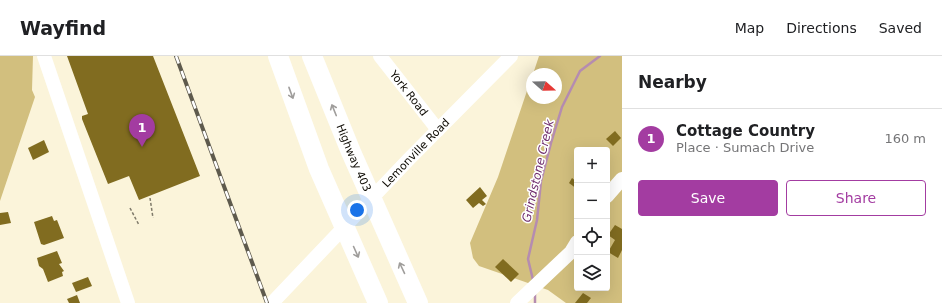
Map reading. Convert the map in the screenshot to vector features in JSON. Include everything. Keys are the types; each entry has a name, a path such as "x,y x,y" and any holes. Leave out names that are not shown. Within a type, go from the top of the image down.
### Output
{"highway":[{"path":"278,56 319,169 378,303"},
{"name":"Highway 403","path":"312,56 351,152 418,303"}],"street":[{"path":"44,56 128,303"},
{"name":"York Road","path":"380,56 438,130"},
{"name":"Lemonville Road","path":"272,303 409,159 511,56"},
{"path":"610,193 622,179"},
{"path":"522,298 543,280 571,252 574,247"}],"path":[{"path":"150,198 153,218"},
{"path":"130,208 139,225"}],"shaded area":[{"path":"0,56 33,56 32,90 35,97 0,201"},
{"path":"539,56 622,56 622,303 566,303 548,290 479,266 473,258 470,243 498,177 526,94 526,104 562,104 562,68 535,68"}],"building":[{"path":"67,56 153,56 200,176 139,200 129,176 108,184 82,119 82,116 88,114"},
{"path":"615,131 621,138 613,146 606,139"},
{"path":"44,140 49,152 33,160 28,148"},
{"path":"572,178 574,180 574,187 569,183"},
{"path":"480,187 487,196 482,200 486,204 483,206 479,203 473,208 466,200"},
{"path":"8,212 11,223 0,225 0,213"},
{"path":"52,216 54,221 57,220 64,238 44,245 41,244 34,222"},
{"path":"615,225 622,229 622,250 618,258 610,253 610,249 615,240 610,236 610,232"},
{"path":"57,251 62,263 59,264 64,271 62,272 63,276 48,282 43,269 39,266 37,258"},
{"path":"503,259 519,274 511,282 495,267"},
{"path":"88,277 92,286 76,292 72,283"},
{"path":"583,293 591,298 587,303 575,303"},
{"path":"77,295 80,303 69,303 67,299"}],"waterway":[{"name":"Grindstone Creek","path":"533,280 528,259 537,220 541,181 551,143 562,107 580,71 600,56"},
{"name":"Grindstone Creek","path":"535,293 535,303"}],"railway":[{"path":"176,56 267,303"}],"place":[{"name":"Cottage Country","path":"142,147"}]}
